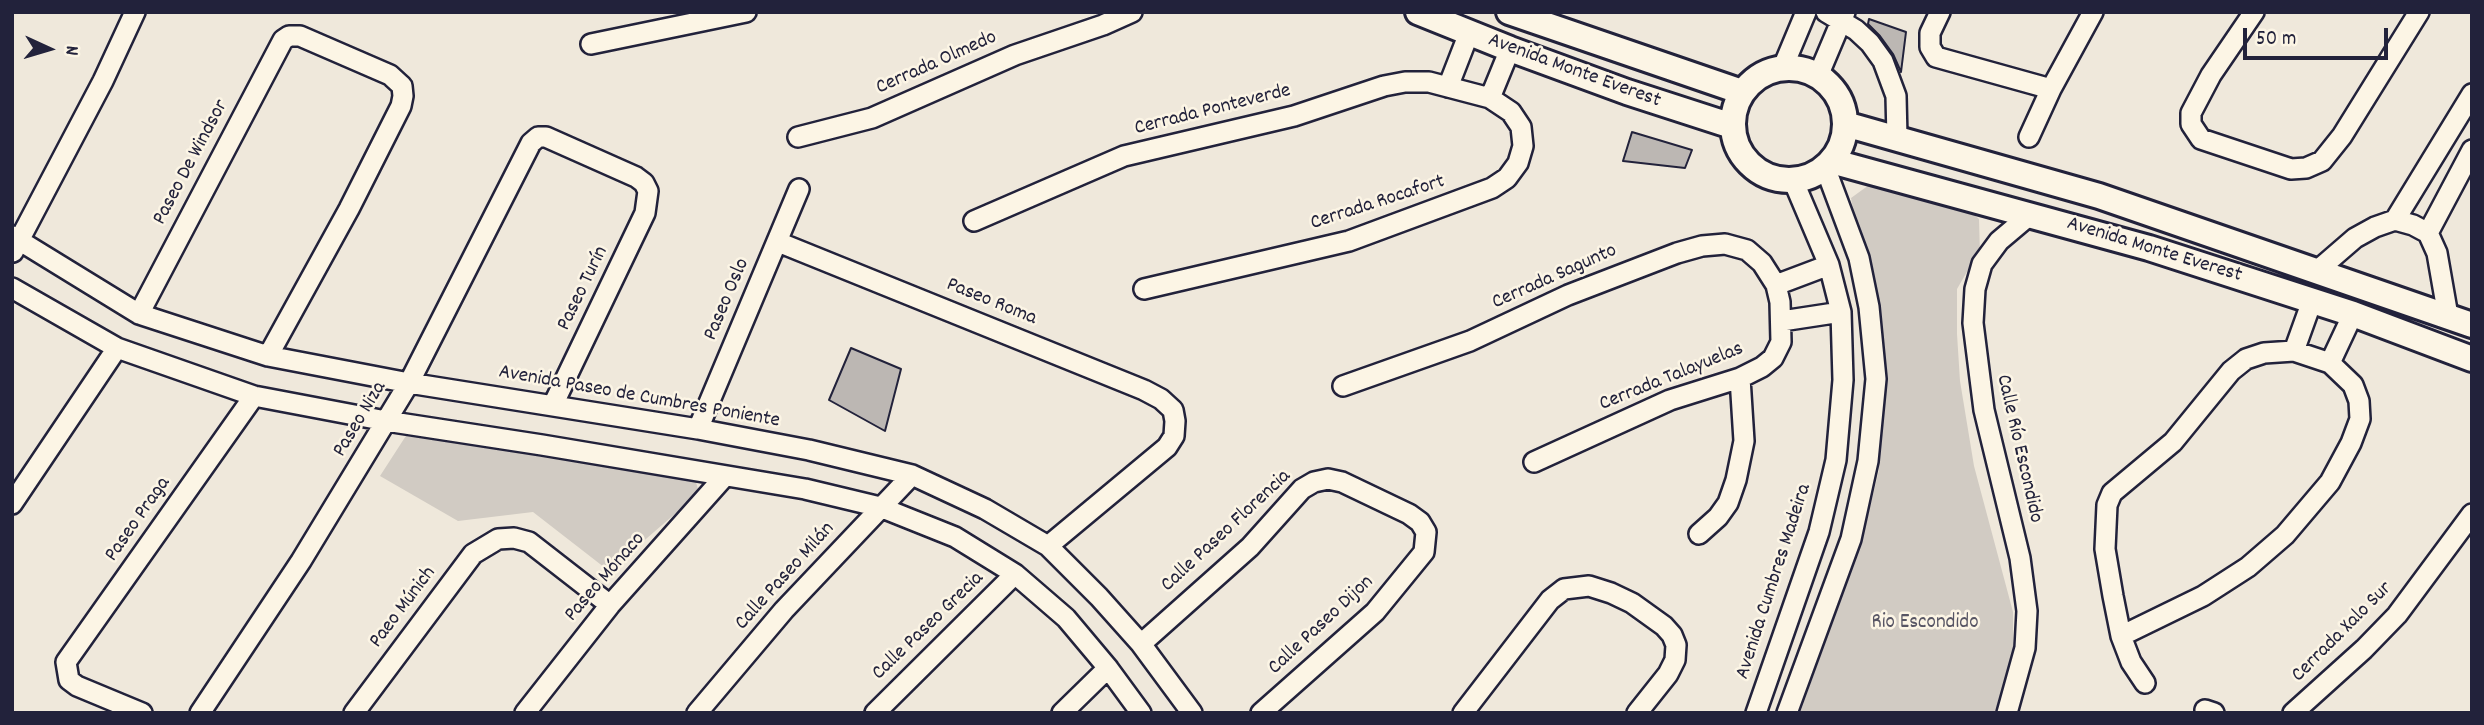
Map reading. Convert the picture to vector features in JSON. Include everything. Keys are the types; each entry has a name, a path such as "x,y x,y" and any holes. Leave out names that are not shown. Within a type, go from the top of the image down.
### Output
{"main road":[{"name":"Avenida Monte Everest","path":"1418,12 1627,92 1732,126"},
{"name":"Avenida Monte Everest","path":"1509,12 1742,92"},
{"path":"1783,68 1801,68 1818,75 1832,88 1842,105 1845,124 1842,144 1828,164 1793,180 1770,178 1751,166 1738,148 1732,126 1734,108 1742,92 1760,75 1783,68"},
{"name":"Avenida Monte Everest","path":"1845,124 2099,196 2472,325"},
{"name":"Avenida Monte Everest","path":"1828,164 2031,214 2149,248 2353,314 2472,359"},
{"path":"2353,314 2365,287"}],"street":[{"path":"15,244 97,93 135,12"},
{"path":"592,44 746,12"},
{"name":"Cerrada Olmedo","path":"798,137 872,118 1015,55 1103,25 1132,12"},
{"path":"1783,68 1806,12"},
{"path":"1940,12 1930,33 1930,47 1936,57 2051,89"},
{"path":"2029,137 2051,89 2093,12"},
{"path":"2254,12 2211,75 2191,113 2191,124 2201,139 2291,169 2306,168 2322,161 2342,136 2419,12"},
{"path":"1818,75 1837,15 1870,43 1890,76 1896,96 1897,138"},
{"path":"1448,87 1469,33"},
{"name":"Paseo De Windsor","path":"139,314 283,40 289,36 300,36 390,75 402,86 401,106 309,284 268,356"},
{"path":"1480,95 1510,49"},
{"name":"Cerrada Ponteverde","path":"974,221 1124,156 1294,116 1384,86 1405,82 1429,82 1480,95"},
{"path":"2395,220 2472,94"},
{"name":"Cerrada Rocafort","path":"1144,289 1349,241 1492,188 1507,178 1518,163 1523,146 1521,127 1511,112 1480,95"},
{"name":"Paseo Niza","path":"200,713 301,561 409,383 531,143 538,137 547,137 636,177 644,183 648,191"},
{"path":"2428,233 2472,150"},
{"path":"1787,713 1851,539 1868,461 1876,379 1869,307 1859,258 1828,164"},
{"name":"Avenida Cumbres Madeira","path":"1756,713 1819,532 1836,460 1843,380 1841,312 1829,265 1793,180"},
{"name":"Paseo Oslo","path":"698,429 799,189"},
{"name":"Paseo Turín","path":"553,405 645,213 648,191"},
{"name":"Calle Río Escondido","path":"2007,713 2025,648 2027,611 2020,558 1982,399 1973,323 1975,289 1982,264 1999,241 2031,214"},
{"path":"2318,270 2355,238 2375,227 2395,220 2413,225 2428,233 2437,253 2448,316"},
{"name":"Paseo Roma","path":"778,242 1144,390 1161,399 1173,410 1174,436 1167,447 1048,547"},
{"name":"Avenida Paseo de Cumbres Poniente","path":"15,244 139,314 268,356 409,383 698,429 810,450 912,475 985,509 1048,547 1099,597 1141,644 1192,713"},
{"name":"Cerrada Sagunto","path":"1343,386 1470,341 1568,295 1651,261 1702,246 1726,244 1747,250 1762,263 1779,303"},
{"path":"1779,303 1829,265"},
{"path":"12,288 117,348 254,396 386,421 805,489 880,507 955,537 1015,574 1066,618 1108,667 1140,713"},
{"path":"2294,351 2312,301"},
{"path":"1779,303 1841,312"},
{"name":"Cerrada Talayuelas","path":"1534,462 1636,414 1740,378 1762,367 1773,358 1781,342 1779,303"},
{"path":"2330,363 2353,314"},
{"path":"12,504 117,348"},
{"path":"2121,636 2203,596 2248,567 2285,535 2330,482 2351,443 2360,419 2359,401 2353,385 2330,363 2294,351 2264,353 2246,359 2231,371 2173,442 2112,493 2107,505 2105,549 2121,636 2131,662 2145,683"},
{"path":"1699,534 1728,503 1737,480 1744,441 1740,378"},
{"name":"Paseo Praga","path":"142,713 77,686 69,680 66,662 254,396"},
{"name":"Paseo Mónaco","path":"525,713 610,605 725,475"},
{"name":"Calle Paseo Milán","path":"698,713 784,610 912,475"},
{"name":"Calle Paseo Florencia","path":"1141,644 1250,547 1302,489 1314,482 1328,479 1342,482 1409,514 1420,522 1426,532"},
{"name":"Cerrada Xalo Sur","path":"2293,713 2397,615 2472,514"},
{"name":"Calle Paseo Dijon","path":"1261,713 1376,612 1424,552 1426,532"},
{"name":"Paeo Múnich","path":"354,713 473,554 498,539 529,541 610,605"},
{"name":"Calle Paseo Grecia","path":"874,713 1015,574"},
{"path":"1463,713 1550,600 1564,589 1589,586 1621,598 1664,626 1676,645 1675,660 1668,674 1637,713"},
{"path":"1798,593 1828,603"},
{"path":"1062,713 1108,667"}],"green space":[{"name":"Rio Escondido","path":"1869,185 1908,187 1956,200 1979,219 1980,255 1957,289 1957,334 1960,381 1974,466 2013,612 2013,666 1994,713 1800,713 1863,536 1879,470 1880,401 1876,331 1851,198"},
{"path":"411,428 693,471 699,493 609,571 533,512 458,521 380,476"}],"building":[{"path":"1869,19 1906,32 1901,72 1893,54 1868,24"},
{"path":"1632,132 1692,150 1685,168 1623,161"},
{"path":"851,348 901,369 885,431 829,400"}]}
